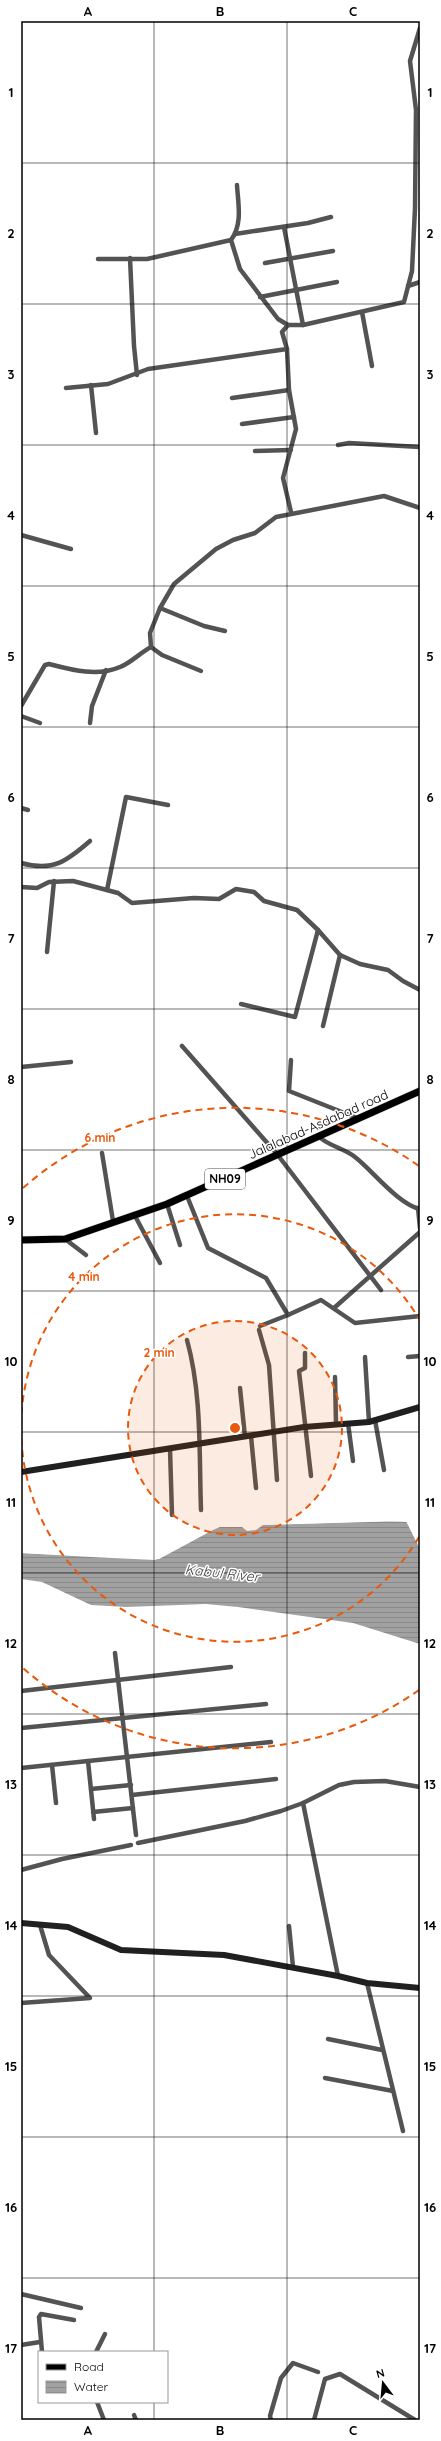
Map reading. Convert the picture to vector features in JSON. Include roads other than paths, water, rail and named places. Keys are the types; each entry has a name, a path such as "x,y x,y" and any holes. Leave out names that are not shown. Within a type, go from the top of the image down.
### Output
{"main road":[{"name":"Jalalabad-Asdabad road","path":"21,1240 65,1239 134,1214 167,1204 420,1091"}],"street":[{"path":"231,240 240,270 278,319 288,325 303,325 404,302 412,271 417,208 416,110 410,61 420,28"},
{"path":"98,260 130,258 147,259 231,240 235,234 239,219 238,185"},
{"path":"235,234 284,227 331,217"},
{"path":"284,227 303,325"},
{"path":"265,262 333,251"},
{"path":"130,258 134,346 137,375"},
{"path":"260,297 337,282"},
{"path":"408,286 420,282"},
{"path":"362,312 372,366"},
{"path":"288,325 282,332 287,350 289,390 296,429 282,478 290,512"},
{"path":"66,388 91,384 108,384 123,378 137,375 148,369 231,359 287,350"},
{"path":"91,384 96,433"},
{"path":"232,398 289,390"},
{"path":"242,424 294,417"},
{"path":"338,445 349,443 420,447"},
{"path":"255,451 291,450"},
{"path":"151,647 150,632 160,608 174,584 216,549 233,540 255,533 276,517 290,512 384,496 420,508"},
{"path":"21,535 71,549"},
{"path":"160,608 204,626 225,631"},
{"path":"21,706 45,665 49,664 78,672 106,670 120,667 151,647"},
{"path":"151,647 162,655 201,671"},
{"path":"90,724 92,706 106,670"},
{"path":"21,716 40,723"},
{"path":"107,890 126,797 168,805"},
{"path":"21,808 28,810"},
{"path":"21,863 41,867 62,864 90,841"},
{"path":"47,952 54,881"},
{"path":"21,887 37,888 54,881 73,881 118,893 132,903 194,898 219,899 236,889 254,892 264,901 297,910 318,930 340,955 360,964 388,970 402,981 420,990"},
{"path":"240,1004 295,1017 318,930"},
{"path":"323,1026 340,955"},
{"path":"182,1046 277,1154 381,1290"},
{"path":"291,1060 289,1091 357,1118"},
{"path":"21,1068 70,1062"},
{"path":"318,1136 323,1141 354,1156 403,1200 419,1208 420,1228"},
{"path":"102,1152 113,1222"},
{"path":"187,1196 208,1248 266,1278 288,1315"},
{"path":"167,1204 180,1245"},
{"path":"134,1214 160,1263"},
{"path":"334,1308 420,1232"},
{"path":"65,1239 86,1255"},
{"path":"272,1432 277,1480 265,1370 269,1365 259,1328 320,1300 334,1308 354,1323 420,1316"},
{"path":"187,1340 193,1366 201,1510"},
{"path":"305,1353 305,1368 299,1372 304,1427 311,1476"},
{"path":"408,1357 420,1356"},
{"path":"365,1357 372,1421 384,1470"},
{"path":"335,1377 336,1424"},
{"path":"240,1388 256,1488"},
{"path":"21,1472 304,1427 372,1421 420,1407"},
{"path":"348,1423 353,1462"},
{"path":"170,1449 172,1515"},
{"path":"115,1653 136,1835"},
{"path":"21,1691 231,1667"},
{"path":"21,1728 266,1704"},
{"path":"21,1768 271,1742"},
{"path":"88,1761 94,1819"},
{"path":"52,1765 56,1803"},
{"path":"132,1795 276,1779"},
{"path":"138,1843 245,1821 303,1803 339,1785 354,1782 385,1781 420,1787"},
{"path":"91,1789 131,1785"},
{"path":"303,1803 338,1976"},
{"path":"93,1812 133,1808"},
{"path":"21,1870 62,1859 132,1845"},
{"path":"21,1923 68,1927 121,1950 224,1955 293,1967 367,1983 420,1988"},
{"path":"21,2003 90,1998 49,1955 40,1924"},
{"path":"289,1926 293,1967"},
{"path":"367,1983 382,2050 403,2131"},
{"path":"328,2039 382,2050"},
{"path":"325,2078 393,2091"},
{"path":"21,2294 82,2308"},
{"path":"42,2351 39,2318 41,2314 74,2320"},
{"path":"96,2351 105,2334"},
{"path":"21,2345 40,2342"},
{"path":"271,2420 270,2416 281,2378 293,2363 318,2372"},
{"path":"314,2420 325,2379 340,2374 415,2420"},
{"path":"97,2403 104,2420"}],"water":[{"name":"Kabul River","path":"385,1521 407,1522 420,1549 420,1644 353,1623 238,1607 206,1604 126,1607 91,1605 42,1582 21,1579 21,1553 159,1559 220,1527 242,1527 247,1531 256,1530 263,1525"}]}
